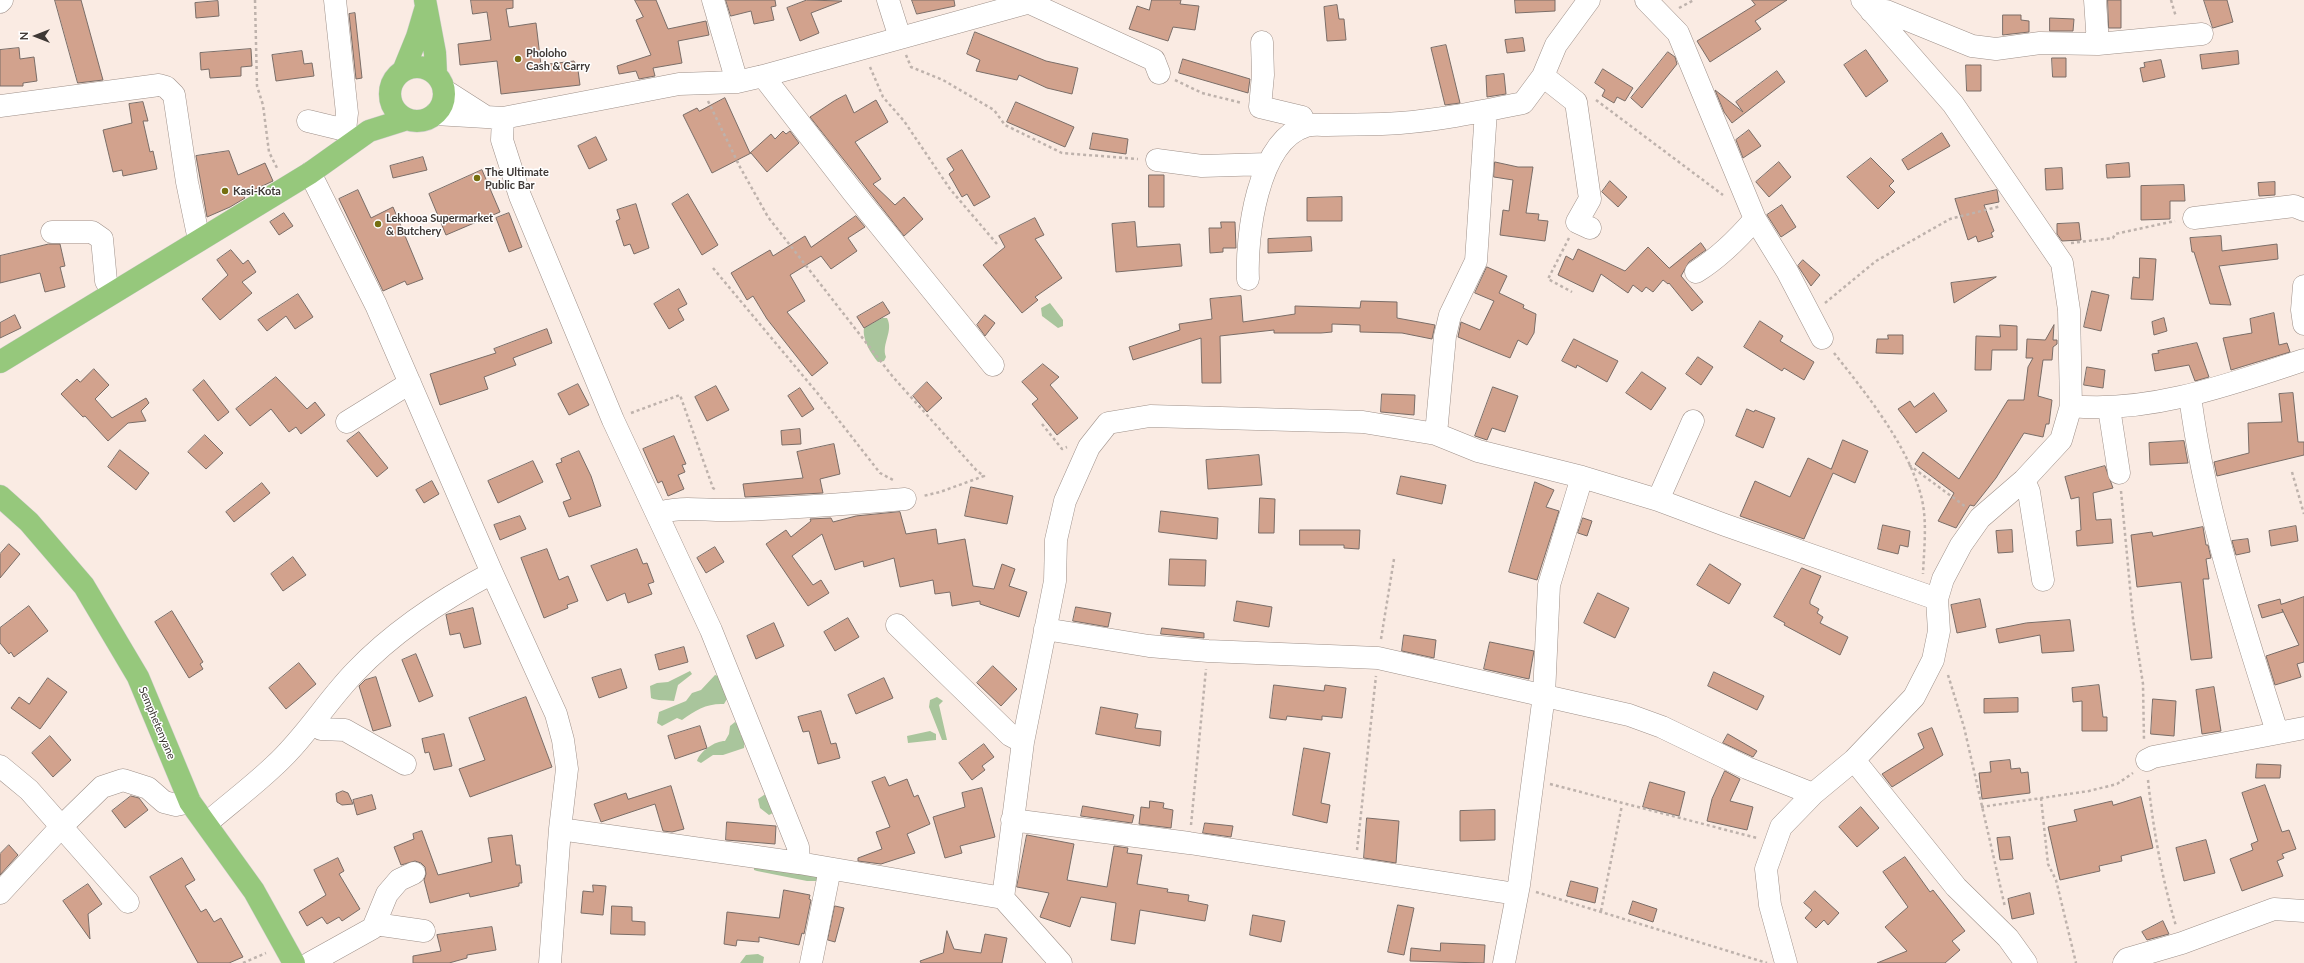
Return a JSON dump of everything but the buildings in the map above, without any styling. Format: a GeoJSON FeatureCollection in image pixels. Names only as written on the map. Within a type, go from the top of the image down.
{"type":"FeatureCollection","features":[{"type":"Feature","properties":{"kind":"main road"},"geometry":{"type":"LineString","coordinates":[[356,133],[407,119],[422,120],[435,114],[440,107],[440,82],[425,3]]}},
{"type":"Feature","properties":{"kind":"main road"},"geometry":{"type":"LineString","coordinates":[[407,119],[395,111],[390,97],[393,81],[404,69],[417,37],[425,3]]}},
{"type":"Feature","properties":{"kind":"main road"},"geometry":{"type":"LineString","coordinates":[[404,69],[421,66],[440,82]]}},
{"type":"Feature","properties":{"kind":"main road"},"geometry":{"type":"LineString","coordinates":[[0,362],[310,172],[356,133],[390,97]]}},
{"type":"Feature","properties":{"kind":"main road","name":"Semphetenyane"},"geometry":{"type":"LineString","coordinates":[[0,496],[29,522],[84,586],[138,677],[190,802],[207,823],[254,891],[289,954]]}},
{"type":"Feature","properties":{"kind":"street"},"geometry":{"type":"LineString","coordinates":[[335,0],[347,113],[356,133]]}},
{"type":"Feature","properties":{"kind":"street"},"geometry":{"type":"LineString","coordinates":[[713,0],[737,82]]}},
{"type":"Feature","properties":{"kind":"street"},"geometry":{"type":"LineString","coordinates":[[888,0],[900,38]]}},
{"type":"Feature","properties":{"kind":"street"},"geometry":{"type":"LineString","coordinates":[[1248,280],[1247,258],[1251,225],[1268,164],[1286,137],[1306,126],[1400,123],[1486,111],[1523,103],[1543,76],[1556,45],[1589,0]]}},
{"type":"Feature","properties":{"kind":"street"},"geometry":{"type":"LineString","coordinates":[[1646,0],[1678,33],[1753,213],[1787,271],[1809,316],[1822,338]]}},
{"type":"Feature","properties":{"kind":"street"},"geometry":{"type":"LineString","coordinates":[[2095,0],[2098,44]]}},
{"type":"Feature","properties":{"kind":"street"},"geometry":{"type":"LineString","coordinates":[[435,114],[493,117],[679,84],[737,82],[862,49],[991,11],[1034,2],[1154,60],[1159,73]]}},
{"type":"Feature","properties":{"kind":"street"},"geometry":{"type":"LineString","coordinates":[[1866,6],[1886,11],[1972,46],[1996,49],[2040,43],[2098,44],[2202,34]]}},
{"type":"Feature","properties":{"kind":"street"},"geometry":{"type":"LineString","coordinates":[[1786,963],[1770,905],[1766,870],[1774,842],[1781,827],[1813,794],[1854,760],[1914,697],[1933,660],[1939,631],[1930,596],[1942,579],[1960,545],[1980,518],[2024,480],[2061,440],[2071,406],[2069,310],[2062,264],[2054,249],[2018,202],[1953,104],[1866,6]]}},
{"type":"Feature","properties":{"kind":"street"},"geometry":{"type":"LineString","coordinates":[[1262,42],[1263,75],[1260,107],[1302,117],[1306,126]]}},
{"type":"Feature","properties":{"kind":"street"},"geometry":{"type":"LineString","coordinates":[[763,76],[852,190],[993,365]]}},
{"type":"Feature","properties":{"kind":"street"},"geometry":{"type":"LineString","coordinates":[[1543,76],[1576,102],[1590,198],[1583,225]]}},
{"type":"Feature","properties":{"kind":"street"},"geometry":{"type":"LineString","coordinates":[[440,82],[493,117],[520,196],[613,420],[711,630],[798,848],[798,863]]}},
{"type":"Feature","properties":{"kind":"street"},"geometry":{"type":"LineString","coordinates":[[0,106],[159,85],[166,87],[174,95],[187,182],[199,240]]}},
{"type":"Feature","properties":{"kind":"street"},"geometry":{"type":"LineString","coordinates":[[1436,434],[1445,336],[1450,315],[1476,262],[1486,111]]}},
{"type":"Feature","properties":{"kind":"street"},"geometry":{"type":"LineString","coordinates":[[308,121],[356,133]]}},
{"type":"Feature","properties":{"kind":"street"},"geometry":{"type":"LineString","coordinates":[[1157,160],[1202,166],[1268,164]]}},
{"type":"Feature","properties":{"kind":"street"},"geometry":{"type":"LineString","coordinates":[[310,172],[376,305],[492,573],[556,714],[563,740],[568,769],[560,828],[550,963]]}},
{"type":"Feature","properties":{"kind":"street"},"geometry":{"type":"LineString","coordinates":[[2194,218],[2294,206],[2304,210]]}},
{"type":"Feature","properties":{"kind":"street"},"geometry":{"type":"LineString","coordinates":[[1696,272],[1729,248],[1753,213]]}},
{"type":"Feature","properties":{"kind":"street"},"geometry":{"type":"LineString","coordinates":[[52,232],[92,232],[102,239],[106,281],[112,292]]}},
{"type":"Feature","properties":{"kind":"street"},"geometry":{"type":"LineString","coordinates":[[2304,286],[2302,310],[2304,324]]}},
{"type":"Feature","properties":{"kind":"street"},"geometry":{"type":"LineString","coordinates":[[2071,406],[2109,408],[2190,396],[2304,360]]}},
{"type":"Feature","properties":{"kind":"street"},"geometry":{"type":"LineString","coordinates":[[348,422],[410,383]]}},
{"type":"Feature","properties":{"kind":"street"},"geometry":{"type":"LineString","coordinates":[[2190,396],[2197,448],[2215,528],[2278,732]]}},
{"type":"Feature","properties":{"kind":"street"},"geometry":{"type":"LineString","coordinates":[[2109,408],[2119,473]]}},
{"type":"Feature","properties":{"kind":"street"},"geometry":{"type":"LineString","coordinates":[[1002,898],[1023,742],[1055,581],[1056,540],[1065,501],[1089,447],[1108,423],[1150,416],[1363,422],[1436,434],[1478,451],[1582,477],[1658,500],[1725,525],[1930,596]]}},
{"type":"Feature","properties":{"kind":"street"},"geometry":{"type":"LineString","coordinates":[[1658,500],[1693,421]]}},
{"type":"Feature","properties":{"kind":"street"},"geometry":{"type":"LineString","coordinates":[[1504,963],[1517,890],[1544,695],[1549,585],[1582,477]]}},
{"type":"Feature","properties":{"kind":"street"},"geometry":{"type":"LineString","coordinates":[[2024,480],[2029,492],[2043,580]]}},
{"type":"Feature","properties":{"kind":"street"},"geometry":{"type":"LineString","coordinates":[[657,514],[667,510],[728,510],[813,507],[905,499]]}},
{"type":"Feature","properties":{"kind":"street"},"geometry":{"type":"LineString","coordinates":[[207,823],[274,766],[304,736],[313,722],[356,671],[396,636],[447,597],[492,573]]}},
{"type":"Feature","properties":{"kind":"street"},"geometry":{"type":"LineString","coordinates":[[897,625],[1010,735],[1023,742]]}},
{"type":"Feature","properties":{"kind":"street"},"geometry":{"type":"LineString","coordinates":[[1045,629],[1149,646],[1208,651],[1378,658],[1629,715],[1662,727],[1747,768],[1813,794]]}},
{"type":"Feature","properties":{"kind":"street"},"geometry":{"type":"LineString","coordinates":[[313,722],[321,729],[345,730],[405,764]]}},
{"type":"Feature","properties":{"kind":"street"},"geometry":{"type":"LineString","coordinates":[[2146,760],[2153,756],[2304,728]]}},
{"type":"Feature","properties":{"kind":"street"},"geometry":{"type":"LineString","coordinates":[[1854,760],[1956,887],[2008,938],[2026,963]]}},
{"type":"Feature","properties":{"kind":"street"},"geometry":{"type":"LineString","coordinates":[[0,766],[29,790],[60,828],[128,902]]}},
{"type":"Feature","properties":{"kind":"street"},"geometry":{"type":"LineString","coordinates":[[0,893],[60,828],[102,787],[123,780],[148,788],[164,802],[176,805],[190,802]]}},
{"type":"Feature","properties":{"kind":"street"},"geometry":{"type":"LineString","coordinates":[[1012,820],[1189,844],[1355,870],[1517,890]]}},
{"type":"Feature","properties":{"kind":"street"},"geometry":{"type":"LineString","coordinates":[[560,828],[798,863],[1002,898],[1061,963]]}},
{"type":"Feature","properties":{"kind":"street"},"geometry":{"type":"LineString","coordinates":[[811,963],[830,869]]}},
{"type":"Feature","properties":{"kind":"street"},"geometry":{"type":"LineString","coordinates":[[310,963],[364,935],[373,928],[387,894],[399,880],[414,873]]}},
{"type":"Feature","properties":{"kind":"street"},"geometry":{"type":"LineString","coordinates":[[2124,963],[2127,959],[2182,943],[2274,910],[2304,911]]}},
{"type":"Feature","properties":{"kind":"street"},"geometry":{"type":"LineString","coordinates":[[375,924],[424,931]]}},
{"type":"Feature","properties":{"kind":"path"},"geometry":{"type":"LineString","coordinates":[[255,0],[257,86],[263,105],[269,152],[286,187]]}},
{"type":"Feature","properties":{"kind":"path"},"geometry":{"type":"LineString","coordinates":[[900,38],[911,67],[944,80],[994,110],[1005,125],[1062,153],[1157,160]]}},
{"type":"Feature","properties":{"kind":"path"},"geometry":{"type":"LineString","coordinates":[[862,49],[883,97],[904,121],[950,189],[997,244]]}},
{"type":"Feature","properties":{"kind":"path"},"geometry":{"type":"LineString","coordinates":[[1159,73],[1202,93],[1260,107]]}},
{"type":"Feature","properties":{"kind":"path"},"geometry":{"type":"LineString","coordinates":[[700,83],[740,166],[768,217],[893,377],[977,471],[984,476],[940,492],[905,499],[894,479],[880,473],[819,395],[713,268]]}},
{"type":"Feature","properties":{"kind":"path"},"geometry":{"type":"LineString","coordinates":[[1591,97],[1739,206],[1753,213]]}},
{"type":"Feature","properties":{"kind":"path"},"geometry":{"type":"LineString","coordinates":[[1809,316],[1876,261],[1950,219],[2018,202]]}},
{"type":"Feature","properties":{"kind":"path"},"geometry":{"type":"LineString","coordinates":[[2054,249],[2064,244],[2113,238],[2115,234],[2194,218]]}},
{"type":"Feature","properties":{"kind":"path"},"geometry":{"type":"LineString","coordinates":[[1572,292],[1548,279],[1583,225]]}},
{"type":"Feature","properties":{"kind":"path"},"geometry":{"type":"LineString","coordinates":[[1822,338],[1857,382],[1895,439],[1909,464],[1920,492],[1925,522],[1930,596]]}},
{"type":"Feature","properties":{"kind":"path"},"geometry":{"type":"LineString","coordinates":[[613,420],[680,395],[713,488],[721,494],[728,510]]}},
{"type":"Feature","properties":{"kind":"path"},"geometry":{"type":"LineString","coordinates":[[1042,424],[1062,449],[1079,444],[1089,447]]}},
{"type":"Feature","properties":{"kind":"path"},"geometry":{"type":"LineString","coordinates":[[1909,464],[1980,518]]}},
{"type":"Feature","properties":{"kind":"path"},"geometry":{"type":"LineString","coordinates":[[2292,472],[2304,514]]}},
{"type":"Feature","properties":{"kind":"path"},"geometry":{"type":"LineString","coordinates":[[2119,473],[2133,619],[2143,684],[2143,719],[2153,822],[2168,901],[2182,943]]}},
{"type":"Feature","properties":{"kind":"path"},"geometry":{"type":"LineString","coordinates":[[1355,870],[1378,658],[1394,559]]}},
{"type":"Feature","properties":{"kind":"path"},"geometry":{"type":"LineString","coordinates":[[1189,844],[1208,651]]}},
{"type":"Feature","properties":{"kind":"path"},"geometry":{"type":"LineString","coordinates":[[1933,660],[1942,662],[1947,673],[1964,727],[1981,807],[2011,933],[2008,938]]}},
{"type":"Feature","properties":{"kind":"path"},"geometry":{"type":"LineString","coordinates":[[1981,807],[2089,791],[2117,784],[2146,760]]}},
{"type":"Feature","properties":{"kind":"path"},"geometry":{"type":"LineString","coordinates":[[1532,779],[1622,804],[1774,842]]}},
{"type":"Feature","properties":{"kind":"path"},"geometry":{"type":"LineString","coordinates":[[2041,798],[2048,864],[2056,880],[2076,963]]}},
{"type":"Feature","properties":{"kind":"path"},"geometry":{"type":"LineString","coordinates":[[1601,911],[1622,804]]}},
{"type":"Feature","properties":{"kind":"path"},"geometry":{"type":"LineString","coordinates":[[1517,890],[1601,911],[1767,963]]}},
{"type":"Feature","properties":{"kind":"path"},"geometry":{"type":"LineString","coordinates":[[243,963],[289,954]]}},
{"type":"Feature","properties":{"kind":"green space"},"geometry":{"type":"Polygon","coordinates":[[[1050,303],[1063,320],[1063,326],[1058,328],[1042,316],[1041,308],[1050,303]]]}},
{"type":"Feature","properties":{"kind":"green space"},"geometry":{"type":"Polygon","coordinates":[[[882,318],[887,318],[889,328],[885,347],[886,357],[884,361],[878,362],[870,351],[864,337],[864,328],[882,318]]]}},
{"type":"Feature","properties":{"kind":"green space"},"geometry":{"type":"Polygon","coordinates":[[[690,671],[692,674],[678,685],[674,701],[651,698],[650,686],[657,683],[668,682],[690,671]]]}},
{"type":"Feature","properties":{"kind":"green space"},"geometry":{"type":"Polygon","coordinates":[[[715,675],[722,677],[727,699],[724,704],[707,706],[697,710],[682,720],[677,718],[662,726],[657,723],[659,712],[686,701],[692,693],[701,690],[715,675]]]}},
{"type":"Feature","properties":{"kind":"green space"},"geometry":{"type":"Polygon","coordinates":[[[937,697],[943,701],[939,705],[947,740],[942,740],[929,707],[930,700],[937,697]]]}},
{"type":"Feature","properties":{"kind":"green space"},"geometry":{"type":"Polygon","coordinates":[[[735,722],[740,726],[740,734],[745,738],[744,748],[723,755],[713,755],[701,763],[697,761],[708,747],[721,741],[725,741],[729,734],[730,726],[735,722]]]}},
{"type":"Feature","properties":{"kind":"green space"},"geometry":{"type":"Polygon","coordinates":[[[930,731],[936,734],[936,740],[908,743],[907,736],[930,731]]]}},
{"type":"Feature","properties":{"kind":"green space"},"geometry":{"type":"Polygon","coordinates":[[[767,793],[775,812],[769,815],[760,808],[758,799],[767,793]]]}},
{"type":"Feature","properties":{"kind":"green space"},"geometry":{"type":"Polygon","coordinates":[[[754,867],[817,875],[820,881],[807,881],[757,871],[754,870],[754,867]]]}},
{"type":"Feature","properties":{"kind":"green space"},"geometry":{"type":"Polygon","coordinates":[[[758,954],[764,957],[763,963],[740,963],[746,955],[758,954]]]}},
{"type":"Feature","properties":{"kind":"place","name":"Pholoho Cash & Carry"},"geometry":{"type":"Point","coordinates":[518,59]}},
{"type":"Feature","properties":{"kind":"place","name":"The Ultimate Public Bar"},"geometry":{"type":"Point","coordinates":[477,178]}},
{"type":"Feature","properties":{"kind":"place","name":"Kasi-Kota"},"geometry":{"type":"Point","coordinates":[225,191]}},
{"type":"Feature","properties":{"kind":"place","name":"Lekhooa Supermarket & Butchery"},"geometry":{"type":"Point","coordinates":[378,224]}}]}
